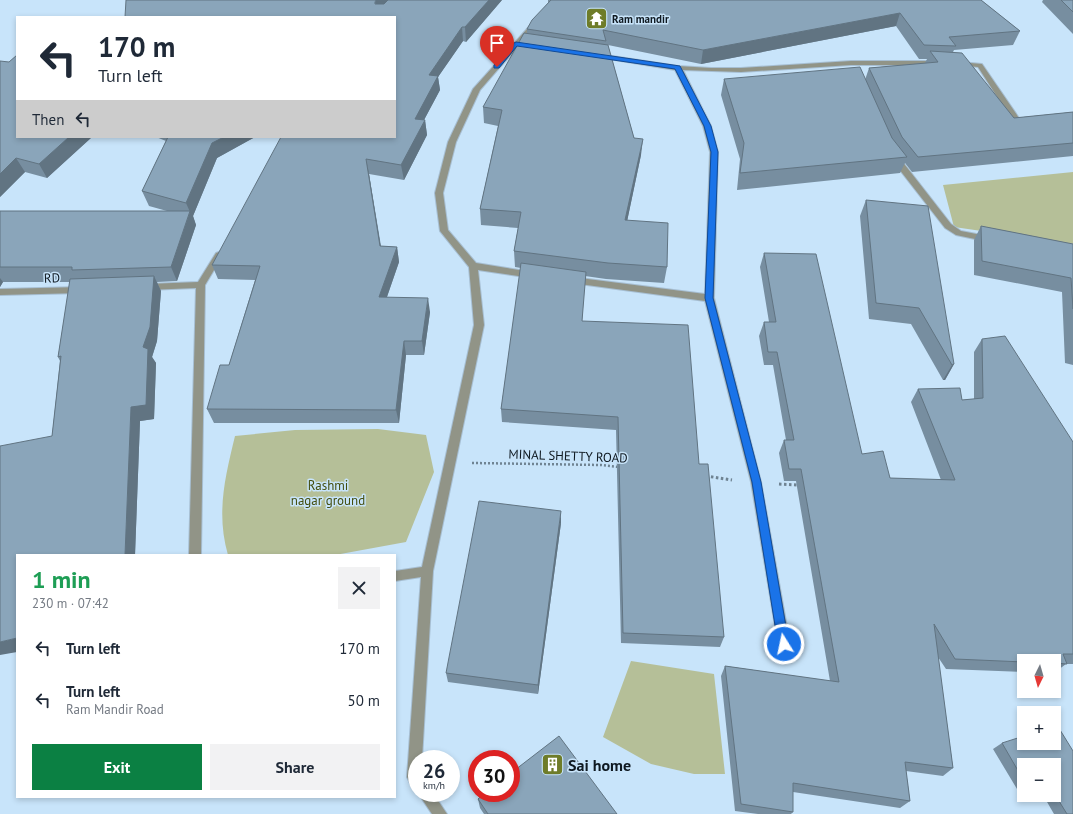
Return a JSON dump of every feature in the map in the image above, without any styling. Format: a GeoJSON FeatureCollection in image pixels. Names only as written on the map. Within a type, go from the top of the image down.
{"type":"FeatureCollection","features":[{"type":"Feature","properties":{"kind":"street"},"geometry":{"type":"LineString","coordinates":[[416,750],[427,571],[479,325],[473,266],[444,231],[438,193],[452,142],[477,89],[520,45],[541,17]]}},
{"type":"Feature","properties":{"kind":"street"},"geometry":{"type":"LineString","coordinates":[[593,55],[678,68],[711,70],[948,64],[980,65],[1017,121]]}},
{"type":"Feature","properties":{"kind":"street"},"geometry":{"type":"LineString","coordinates":[[678,68],[707,126],[714,152],[709,298],[756,482],[784,644]]}},
{"type":"Feature","properties":{"kind":"street"},"geometry":{"type":"LineString","coordinates":[[892,154],[948,226],[960,233],[997,241]]}},
{"type":"Feature","properties":{"kind":"street"},"geometry":{"type":"LineString","coordinates":[[195,554],[201,285],[224,244]]}},
{"type":"Feature","properties":{"kind":"street"},"geometry":{"type":"LineString","coordinates":[[473,266],[543,276]]}},
{"type":"Feature","properties":{"kind":"street"},"geometry":{"type":"LineString","coordinates":[[559,279],[709,298]]}},
{"type":"Feature","properties":{"kind":"street"},"geometry":{"type":"LineString","coordinates":[[139,288],[201,285]]}},
{"type":"Feature","properties":{"kind":"street","name":"RD"},"geometry":{"type":"LineString","coordinates":[[0,292],[93,289]]}},
{"type":"Feature","properties":{"kind":"street"},"geometry":{"type":"LineString","coordinates":[[396,576],[427,571]]}},
{"type":"Feature","properties":{"kind":"street"},"geometry":{"type":"LineString","coordinates":[[431,802],[440,814]]}},
{"type":"Feature","properties":{"kind":"path","name":"MINAL SHETTY ROAD"},"geometry":{"type":"LineString","coordinates":[[450,463],[602,465],[625,467]]}},
{"type":"Feature","properties":{"kind":"path"},"geometry":{"type":"LineString","coordinates":[[702,476],[800,485]]}},
{"type":"Feature","properties":{"kind":"green space"},"geometry":{"type":"Polygon","coordinates":[[[1073,172],[1073,244],[954,227],[943,185],[1073,172]]]}},
{"type":"Feature","properties":{"kind":"green space","name":"Rashmi nagar ground"},"geometry":{"type":"Polygon","coordinates":[[[378,429],[426,435],[434,472],[406,542],[340,554],[228,554],[224,540],[222,510],[225,481],[235,436],[295,430],[378,429]]]}},
{"type":"Feature","properties":{"kind":"green space"},"geometry":{"type":"Polygon","coordinates":[[[631,661],[714,674],[725,774],[694,774],[651,764],[603,737],[631,661]]]}},
{"type":"Feature","properties":{"kind":"building"},"geometry":{"type":"Polygon","coordinates":[[[126,0],[376,0],[375,4],[384,4],[388,0],[489,0],[465,27],[462,27],[429,75],[438,76],[415,119],[425,120],[401,165],[366,159],[380,246],[397,247],[379,297],[428,298],[422,341],[404,341],[396,410],[207,409],[220,365],[229,365],[260,266],[212,265],[280,138],[396,138],[396,16],[125,16],[126,0]]]}},
{"type":"Feature","properties":{"kind":"building"},"geometry":{"type":"Polygon","coordinates":[[[551,0],[981,0],[1020,31],[949,37],[956,46],[924,45],[900,13],[703,50],[603,30],[606,41],[527,29],[532,20],[551,0]]]}},
{"type":"Feature","properties":{"kind":"building"},"geometry":{"type":"Polygon","coordinates":[[[1061,0],[1073,0],[1073,12],[1061,0]]]}},
{"type":"Feature","properties":{"kind":"building"},"geometry":{"type":"Polygon","coordinates":[[[524,33],[608,45],[634,138],[643,139],[625,220],[668,223],[667,267],[608,263],[514,251],[521,212],[480,209],[502,110],[483,107],[524,33]]]}},
{"type":"Feature","properties":{"kind":"building"},"geometry":{"type":"Polygon","coordinates":[[[930,51],[962,53],[1014,118],[1073,112],[1073,143],[918,157],[902,137],[869,68],[938,62],[930,51]]]}},
{"type":"Feature","properties":{"kind":"building"},"geometry":{"type":"Polygon","coordinates":[[[16,56],[16,138],[68,138],[39,164],[16,158],[0,174],[0,61],[9,62],[16,56]]]}},
{"type":"Feature","properties":{"kind":"building"},"geometry":{"type":"Polygon","coordinates":[[[860,67],[892,138],[907,157],[740,173],[744,143],[724,79],[860,67]]]}},
{"type":"Feature","properties":{"kind":"building"},"geometry":{"type":"Polygon","coordinates":[[[168,138],[222,138],[212,143],[186,203],[142,191],[168,138]]]}},
{"type":"Feature","properties":{"kind":"building"},"geometry":{"type":"Polygon","coordinates":[[[866,200],[928,206],[954,364],[952,365],[919,308],[876,303],[866,200]]]}},
{"type":"Feature","properties":{"kind":"building"},"geometry":{"type":"Polygon","coordinates":[[[0,211],[190,211],[171,267],[72,270],[72,267],[0,267],[0,211]]]}},
{"type":"Feature","properties":{"kind":"building"},"geometry":{"type":"Polygon","coordinates":[[[981,226],[1073,244],[1073,309],[1071,278],[982,261],[981,226]]]}},
{"type":"Feature","properties":{"kind":"building"},"geometry":{"type":"Polygon","coordinates":[[[764,253],[816,254],[862,454],[883,451],[890,478],[955,480],[918,389],[960,388],[962,400],[983,398],[982,339],[1005,336],[1073,442],[1073,654],[1063,654],[1067,664],[1061,664],[1061,654],[1017,654],[1017,662],[955,659],[934,624],[953,768],[905,762],[910,801],[793,783],[793,812],[741,804],[725,666],[839,682],[801,469],[789,469],[784,440],[794,440],[777,352],[768,352],[764,322],[776,322],[764,253]]]}},
{"type":"Feature","properties":{"kind":"building"},"geometry":{"type":"Polygon","coordinates":[[[521,263],[586,272],[582,321],[688,325],[699,464],[708,464],[724,637],[623,633],[618,417],[501,409],[521,263]]]}},
{"type":"Feature","properties":{"kind":"building"},"geometry":{"type":"Polygon","coordinates":[[[154,276],[150,327],[143,347],[148,349],[146,405],[131,407],[125,554],[16,554],[16,638],[0,642],[0,446],[52,436],[61,356],[58,357],[70,279],[154,276]]]}},
{"type":"Feature","properties":{"kind":"building"},"geometry":{"type":"Polygon","coordinates":[[[479,501],[561,511],[538,685],[446,673],[479,501]]]}},
{"type":"Feature","properties":{"kind":"building"},"geometry":{"type":"Polygon","coordinates":[[[1061,732],[1073,751],[1073,814],[1067,814],[1060,802],[1061,802],[1061,758],[1017,758],[1017,769],[1002,743],[1017,738],[1017,750],[1061,750],[1061,732]]]}},
{"type":"Feature","properties":{"kind":"building","name":"Sai home"},"geometry":{"type":"Polygon","coordinates":[[[559,736],[617,814],[488,814],[480,802],[520,802],[520,766],[559,736]]]}},
{"type":"Feature","properties":{"kind":"place","name":"Ram mandir"},"geometry":{"type":"Point","coordinates":[597,19]}},
{"type":"Feature","properties":{"kind":"place","name":"Sai home"},"geometry":{"type":"Point","coordinates":[553,765]}},
{"type":"Feature","properties":{"kind":"route"},"geometry":{"type":"LineString","coordinates":[[497,67],[516,44],[678,68],[707,126],[714,152],[709,298],[756,482],[784,644]]}}]}
